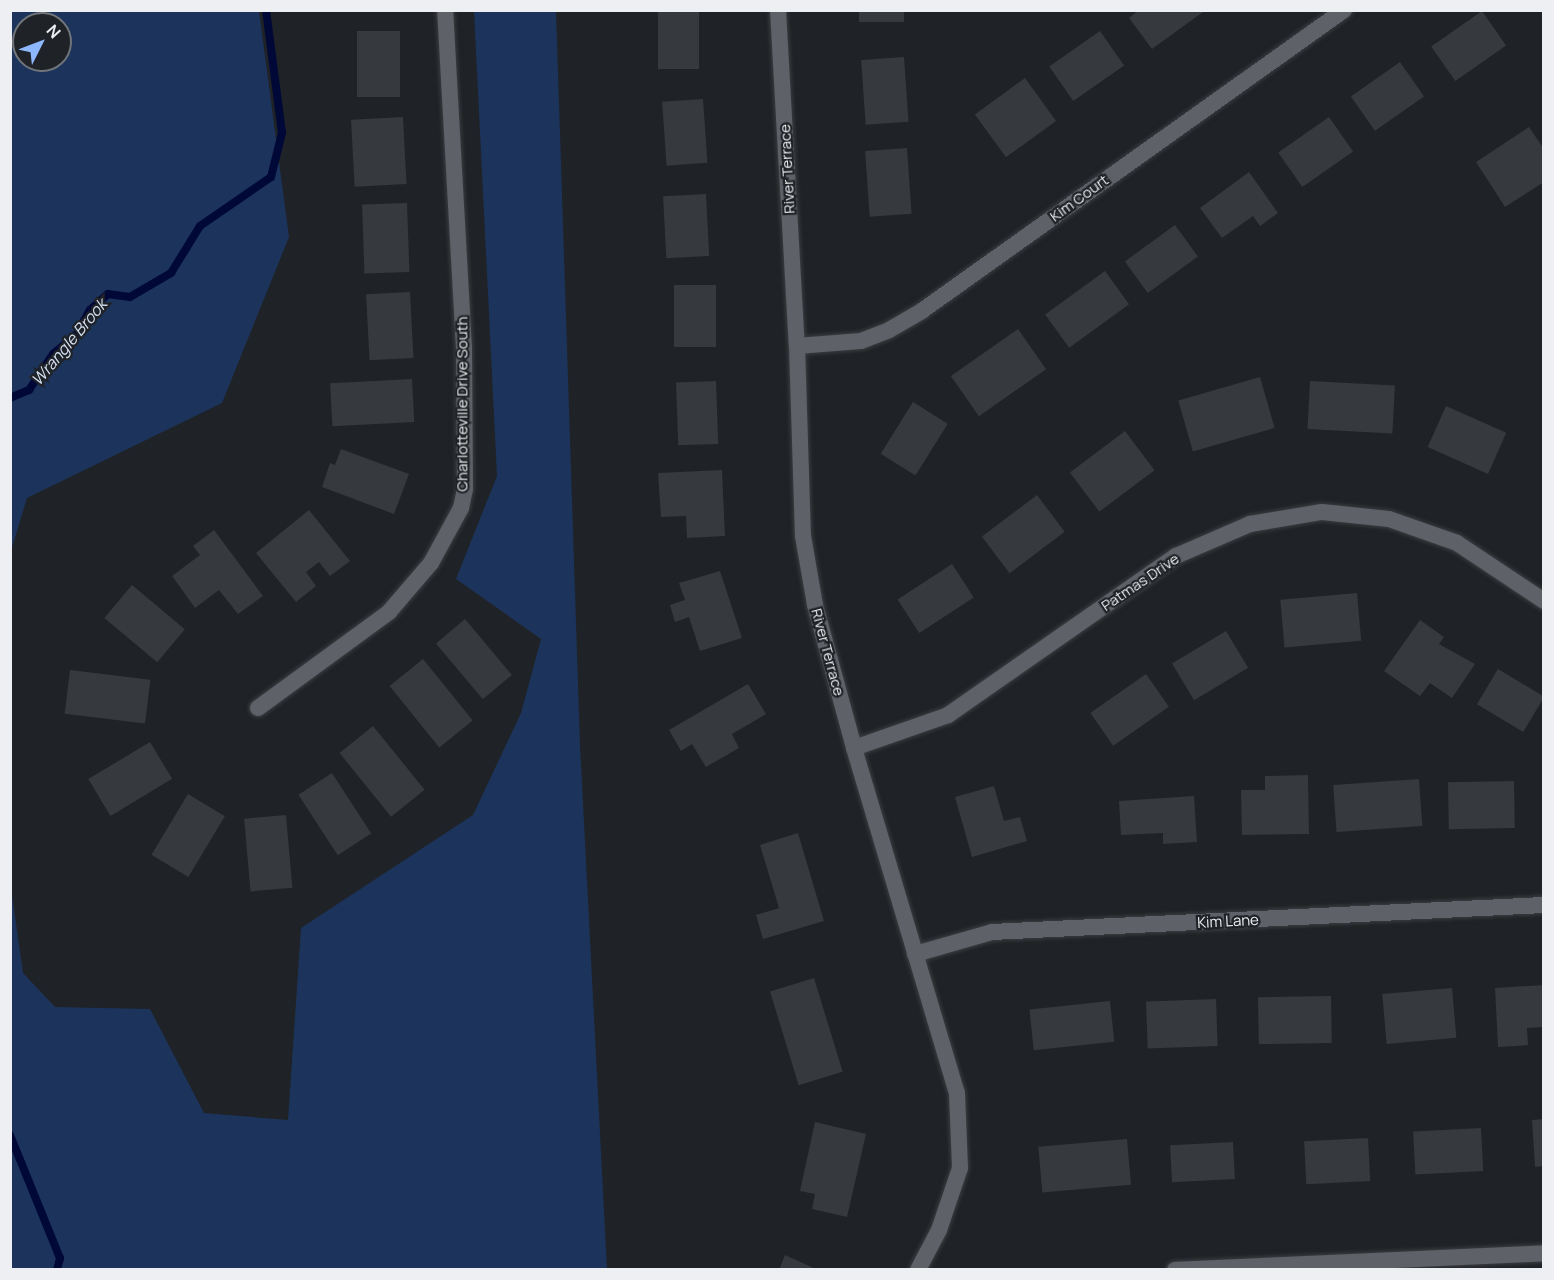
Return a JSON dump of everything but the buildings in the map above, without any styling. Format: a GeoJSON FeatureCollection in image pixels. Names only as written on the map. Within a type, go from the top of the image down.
{"type":"FeatureCollection","features":[{"type":"Feature","properties":{"kind":"street","name":"Charlotteville Drive South"},"geometry":{"type":"LineString","coordinates":[[258,708],[389,612],[431,563],[461,508],[465,489],[464,348],[445,10]]}},
{"type":"Feature","properties":{"kind":"street","name":"River Terrace"},"geometry":{"type":"LineString","coordinates":[[778,10],[797,346],[803,536],[815,604],[854,748],[957,1093],[960,1168],[939,1230],[918,1269]]}},
{"type":"Feature","properties":{"kind":"street","name":"Kim Court"},"geometry":{"type":"LineString","coordinates":[[797,346],[861,341],[889,330],[923,310],[1344,10]]}},
{"type":"Feature","properties":{"kind":"street","name":"Patmas Drive"},"geometry":{"type":"LineString","coordinates":[[854,748],[948,715],[1176,556],[1250,524],[1322,512],[1389,519],[1457,543],[1544,601]]}},
{"type":"Feature","properties":{"kind":"street","name":"Kim Lane"},"geometry":{"type":"LineString","coordinates":[[915,954],[992,932],[1544,905]]}},
{"type":"Feature","properties":{"kind":"street"},"geometry":{"type":"LineString","coordinates":[[1175,1269],[1544,1253]]}},
{"type":"Feature","properties":{"kind":"shaded area"},"geometry":{"type":"Polygon","coordinates":[[[11,10],[259,11],[289,237],[222,403],[27,498],[11,551],[11,10]]]}},
{"type":"Feature","properties":{"kind":"shaded area"},"geometry":{"type":"Polygon","coordinates":[[[474,11],[556,11],[580,745],[607,1269],[11,1269],[11,888],[23,973],[55,1007],[150,1009],[204,1113],[288,1120],[301,928],[473,815],[521,713],[541,639],[456,579],[497,476],[474,11]]]}},
{"type":"Feature","properties":{"kind":"waterway","name":"Wrangle Brook"},"geometry":{"type":"LineString","coordinates":[[10,398],[29,390],[53,354],[77,334],[90,310],[108,294],[130,297],[171,273],[200,226],[271,177],[282,133],[266,10]]}},
{"type":"Feature","properties":{"kind":"waterway","name":"Wrangle Brook"},"geometry":{"type":"LineString","coordinates":[[10,1135],[60,1258],[57,1270]]}}]}
